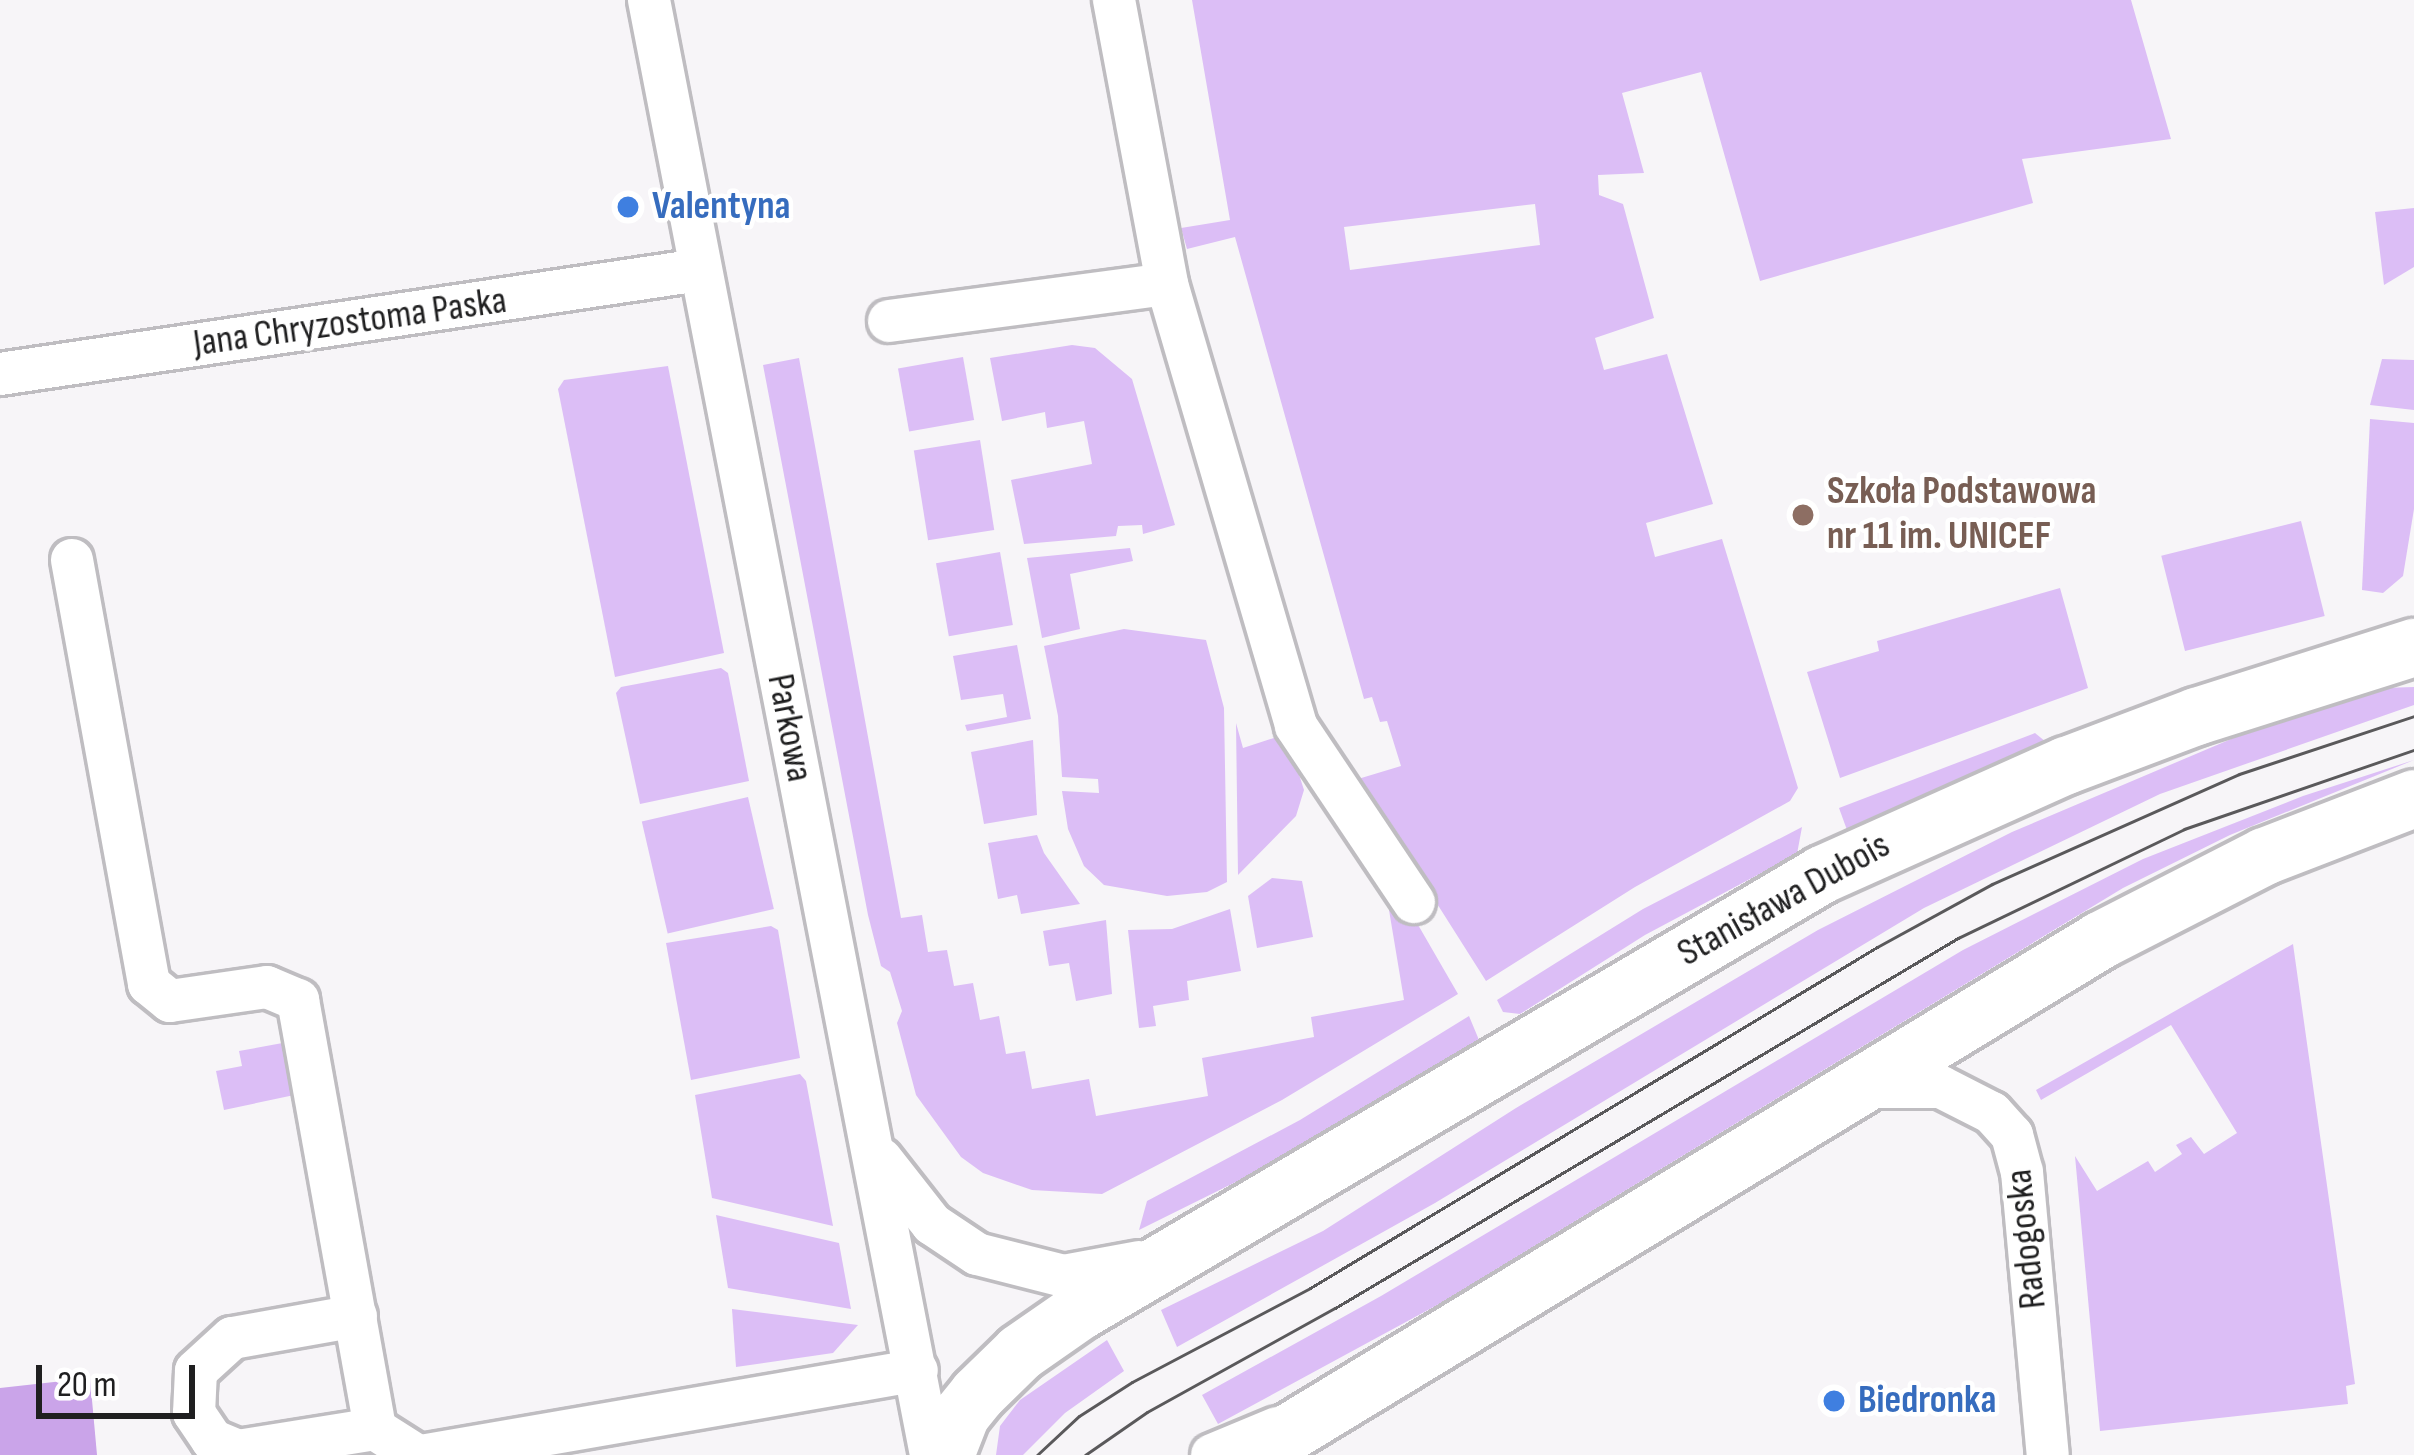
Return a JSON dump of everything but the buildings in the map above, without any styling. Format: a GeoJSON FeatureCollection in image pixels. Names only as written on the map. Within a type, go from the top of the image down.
{"type":"FeatureCollection","features":[{"type":"Feature","properties":{"kind":"street","name":"Parkowa"},"geometry":{"type":"LineString","coordinates":[[649,0],[917,1370]]}},
{"type":"Feature","properties":{"kind":"street"},"geometry":{"type":"LineString","coordinates":[[1114,0],[1167,284],[1297,726],[1414,902]]}},
{"type":"Feature","properties":{"kind":"street","name":"Jana Chryzostoma Paska"},"geometry":{"type":"LineString","coordinates":[[0,374],[699,270]]}},
{"type":"Feature","properties":{"kind":"street"},"geometry":{"type":"LineString","coordinates":[[889,321],[1167,284]]}},
{"type":"Feature","properties":{"kind":"street"},"geometry":{"type":"LineString","coordinates":[[72,560],[149,984],[170,1000],[267,987],[298,1000],[375,1429]]}},
{"type":"Feature","properties":{"kind":"street","name":"Stanisława Dubois"},"geometry":{"type":"LineString","coordinates":[[946,1452],[969,1404],[1020,1352],[1193,1239],[1760,910],[1892,839],[2196,716],[2414,647]]}},
{"type":"Feature","properties":{"kind":"street"},"geometry":{"type":"LineString","coordinates":[[1250,1455],[1846,1090],[2178,898],[2264,856],[2414,798]]}},
{"type":"Feature","properties":{"kind":"street","name":"Radogoska"},"geometry":{"type":"LineString","coordinates":[[1846,1090],[1924,1084],[1955,1093],[1992,1113],[2017,1146],[2048,1455]]}},
{"type":"Feature","properties":{"kind":"street","name":"Stanisława Dubois"},"geometry":{"type":"LineString","coordinates":[[866,1119],[899,1189],[932,1224],[977,1254],[1046,1274],[1090,1274],[1136,1263],[1193,1239]]}},
{"type":"Feature","properties":{"kind":"street"},"geometry":{"type":"LineString","coordinates":[[356,1316],[232,1338],[196,1371],[194,1413],[212,1440],[238,1451],[375,1429],[416,1455]]}},
{"type":"Feature","properties":{"kind":"street"},"geometry":{"type":"LineString","coordinates":[[427,1455],[917,1370]]}},
{"type":"Feature","properties":{"kind":"street","name":"Stanisława Dubois"},"geometry":{"type":"LineString","coordinates":[[917,1370],[946,1452]]}},
{"type":"Feature","properties":{"kind":"street"},"geometry":{"type":"LineString","coordinates":[[1212,1455],[1341,1401]]}},
{"type":"Feature","properties":{"kind":"shaded area"},"geometry":{"type":"Polygon","coordinates":[[[1192,0],[2131,0],[2171,139],[2022,159],[2033,203],[1760,281],[1701,72],[1622,93],[1644,173],[1598,175],[1599,195],[1623,204],[1654,318],[1595,338],[1604,370],[1667,354],[1713,504],[1646,523],[1655,557],[1722,539],[1798,788],[1790,801],[1635,887],[1486,981],[1358,779],[1401,766],[1387,721],[1380,722],[1372,697],[1364,699],[1235,237],[1187,249],[1181,228],[1230,220],[1192,0]],[[1535,204],[1344,227],[1350,270],[1540,245],[1535,204]]]}},
{"type":"Feature","properties":{"kind":"shaded area"},"geometry":{"type":"Polygon","coordinates":[[[2414,208],[2414,267],[2384,285],[2375,212],[2414,208]]]}},
{"type":"Feature","properties":{"kind":"shaded area"},"geometry":{"type":"Polygon","coordinates":[[[1072,345],[1095,348],[1132,379],[1175,525],[1143,534],[1142,525],[1118,526],[1116,536],[1024,544],[1011,480],[1092,464],[1084,421],[1047,428],[1045,412],[1002,421],[990,358],[1072,345]]]}},
{"type":"Feature","properties":{"kind":"shaded area"},"geometry":{"type":"Polygon","coordinates":[[[963,357],[974,420],[909,431],[898,368],[963,357]]]}},
{"type":"Feature","properties":{"kind":"shaded area"},"geometry":{"type":"Polygon","coordinates":[[[799,358],[901,918],[922,915],[928,952],[947,950],[954,986],[973,983],[980,1020],[999,1016],[1006,1054],[1025,1051],[1032,1089],[1089,1079],[1096,1116],[1208,1096],[1202,1058],[1314,1037],[1311,1017],[1404,1000],[1389,910],[1406,904],[1458,994],[1282,1100],[1102,1194],[1032,1190],[983,1173],[961,1157],[916,1095],[897,1023],[902,1011],[890,972],[881,966],[868,915],[763,365],[799,358]]]}},
{"type":"Feature","properties":{"kind":"shaded area"},"geometry":{"type":"Polygon","coordinates":[[[2382,359],[2414,360],[2414,410],[2370,405],[2382,359]]]}},
{"type":"Feature","properties":{"kind":"shaded area"},"geometry":{"type":"Polygon","coordinates":[[[668,366],[724,653],[615,677],[558,389],[564,380],[668,366]]]}},
{"type":"Feature","properties":{"kind":"shaded area"},"geometry":{"type":"Polygon","coordinates":[[[2370,419],[2414,423],[2414,509],[2403,576],[2383,593],[2362,590],[2370,419]]]}},
{"type":"Feature","properties":{"kind":"shaded area"},"geometry":{"type":"Polygon","coordinates":[[[980,440],[994,530],[928,540],[914,450],[980,440]]]}},
{"type":"Feature","properties":{"kind":"shaded area"},"geometry":{"type":"Polygon","coordinates":[[[2301,521],[2325,616],[2185,651],[2161,556],[2301,521]]]}},
{"type":"Feature","properties":{"kind":"shaded area"},"geometry":{"type":"Polygon","coordinates":[[[1130,548],[1133,561],[1070,574],[1080,629],[1042,638],[1027,558],[1130,548]]]}},
{"type":"Feature","properties":{"kind":"shaded area"},"geometry":{"type":"Polygon","coordinates":[[[1000,552],[1013,625],[949,636],[936,563],[1000,552]]]}},
{"type":"Feature","properties":{"kind":"shaded area"},"geometry":{"type":"Polygon","coordinates":[[[2060,588],[2088,688],[1840,778],[1807,672],[1879,651],[1877,641],[2060,588]]]}},
{"type":"Feature","properties":{"kind":"shaded area"},"geometry":{"type":"Polygon","coordinates":[[[1124,629],[1206,640],[1224,708],[1227,882],[1207,892],[1167,896],[1104,885],[1084,866],[1068,829],[1062,791],[1099,793],[1098,779],[1062,777],[1058,716],[1044,646],[1124,629]]]}},
{"type":"Feature","properties":{"kind":"shaded area"},"geometry":{"type":"Polygon","coordinates":[[[1017,645],[1031,719],[967,731],[965,725],[1007,717],[1003,694],[961,700],[953,656],[1017,645]]]}},
{"type":"Feature","properties":{"kind":"shaded area"},"geometry":{"type":"Polygon","coordinates":[[[721,668],[728,673],[749,781],[640,804],[616,693],[621,687],[721,668]]]}},
{"type":"Feature","properties":{"kind":"shaded area"},"geometry":{"type":"Polygon","coordinates":[[[2414,687],[2414,705],[2160,794],[1924,908],[1435,1203],[1177,1347],[1161,1310],[1323,1231],[1516,1108],[1818,930],[2012,832],[2250,731],[2383,688],[2414,687]]]}},
{"type":"Feature","properties":{"kind":"shaded area"},"geometry":{"type":"Polygon","coordinates":[[[1236,723],[1243,748],[1286,734],[1304,790],[1296,816],[1238,875],[1236,723]]]}},
{"type":"Feature","properties":{"kind":"shaded area"},"geometry":{"type":"Polygon","coordinates":[[[2035,733],[2046,742],[1847,830],[1839,808],[2035,733]]]}},
{"type":"Feature","properties":{"kind":"shaded area"},"geometry":{"type":"Polygon","coordinates":[[[1033,740],[1037,815],[984,824],[971,752],[1033,740]]]}},
{"type":"Feature","properties":{"kind":"shaded area"},"geometry":{"type":"Polygon","coordinates":[[[2414,760],[2230,835],[2123,888],[1439,1304],[1218,1424],[1202,1395],[1381,1296],[1963,950],[2143,859],[2303,796],[2414,760]]]}},
{"type":"Feature","properties":{"kind":"shaded area"},"geometry":{"type":"Polygon","coordinates":[[[748,797],[774,909],[668,934],[642,822],[748,797]]]}},
{"type":"Feature","properties":{"kind":"shaded area"},"geometry":{"type":"Polygon","coordinates":[[[1802,827],[1797,854],[1645,935],[1520,1014],[1503,1012],[1497,1000],[1567,956],[1643,909],[1802,827]]]}},
{"type":"Feature","properties":{"kind":"shaded area"},"geometry":{"type":"Polygon","coordinates":[[[1037,835],[1080,904],[1021,914],[1017,895],[998,899],[988,843],[1037,835]]]}},
{"type":"Feature","properties":{"kind":"shaded area"},"geometry":{"type":"Polygon","coordinates":[[[1272,878],[1302,881],[1313,937],[1257,948],[1248,896],[1272,878]]]}},
{"type":"Feature","properties":{"kind":"shaded area"},"geometry":{"type":"Polygon","coordinates":[[[1230,909],[1241,971],[1187,981],[1189,1000],[1153,1006],[1156,1026],[1139,1028],[1128,930],[1172,929],[1230,909]]]}},
{"type":"Feature","properties":{"kind":"shaded area"},"geometry":{"type":"Polygon","coordinates":[[[1106,920],[1112,994],[1076,1001],[1069,963],[1049,966],[1043,931],[1106,920]]]}},
{"type":"Feature","properties":{"kind":"shaded area"},"geometry":{"type":"Polygon","coordinates":[[[771,926],[778,930],[800,1058],[691,1080],[666,943],[771,926]]]}},
{"type":"Feature","properties":{"kind":"shaded area"},"geometry":{"type":"Polygon","coordinates":[[[2293,944],[2355,1384],[2346,1386],[2348,1404],[2100,1431],[2075,1156],[2097,1191],[2148,1161],[2155,1172],[2182,1154],[2176,1145],[2191,1137],[2204,1154],[2237,1133],[2171,1025],[2041,1100],[2036,1090],[2293,944]]]}},
{"type":"Feature","properties":{"kind":"shaded area"},"geometry":{"type":"Polygon","coordinates":[[[1469,1016],[1479,1040],[1264,1168],[1139,1230],[1147,1201],[1300,1120],[1469,1016]]]}},
{"type":"Feature","properties":{"kind":"shaded area"},"geometry":{"type":"Polygon","coordinates":[[[288,1042],[299,1094],[224,1110],[216,1071],[242,1066],[239,1051],[288,1042]]]}},
{"type":"Feature","properties":{"kind":"shaded area"},"geometry":{"type":"Polygon","coordinates":[[[800,1074],[806,1081],[833,1226],[712,1198],[695,1095],[800,1074]]]}},
{"type":"Feature","properties":{"kind":"shaded area"},"geometry":{"type":"Polygon","coordinates":[[[716,1215],[839,1243],[851,1309],[728,1288],[716,1215]]]}},
{"type":"Feature","properties":{"kind":"shaded area"},"geometry":{"type":"Polygon","coordinates":[[[732,1309],[858,1325],[833,1353],[736,1367],[732,1309]]]}},
{"type":"Feature","properties":{"kind":"shaded area"},"geometry":{"type":"Polygon","coordinates":[[[1107,1340],[1124,1371],[1065,1413],[1023,1455],[996,1455],[1000,1426],[1020,1400],[1107,1340]]]}},
{"type":"Feature","properties":{"kind":"shaded area"},"geometry":{"type":"Polygon","coordinates":[[[90,1378],[97,1455],[0,1455],[0,1388],[90,1378]]]}},
{"type":"Feature","properties":{"kind":"tram line"},"geometry":{"type":"LineString","coordinates":[[1037,1455],[1079,1416],[1132,1382],[1310,1288],[1877,947],[1992,884],[2239,774],[2414,716]]}},
{"type":"Feature","properties":{"kind":"tram line"},"geometry":{"type":"LineString","coordinates":[[1085,1455],[1147,1412],[1335,1308],[1958,938],[2184,829],[2414,750]]}},
{"type":"Feature","properties":{"kind":"place","name":"Valentyna"},"geometry":{"type":"Point","coordinates":[628,207]}},
{"type":"Feature","properties":{"kind":"place","name":"Szkoła Podstawowa nr 11 im. UNICEF"},"geometry":{"type":"Point","coordinates":[1803,515]}},
{"type":"Feature","properties":{"kind":"place","name":"Biedronka"},"geometry":{"type":"Point","coordinates":[1834,1401]}}]}
